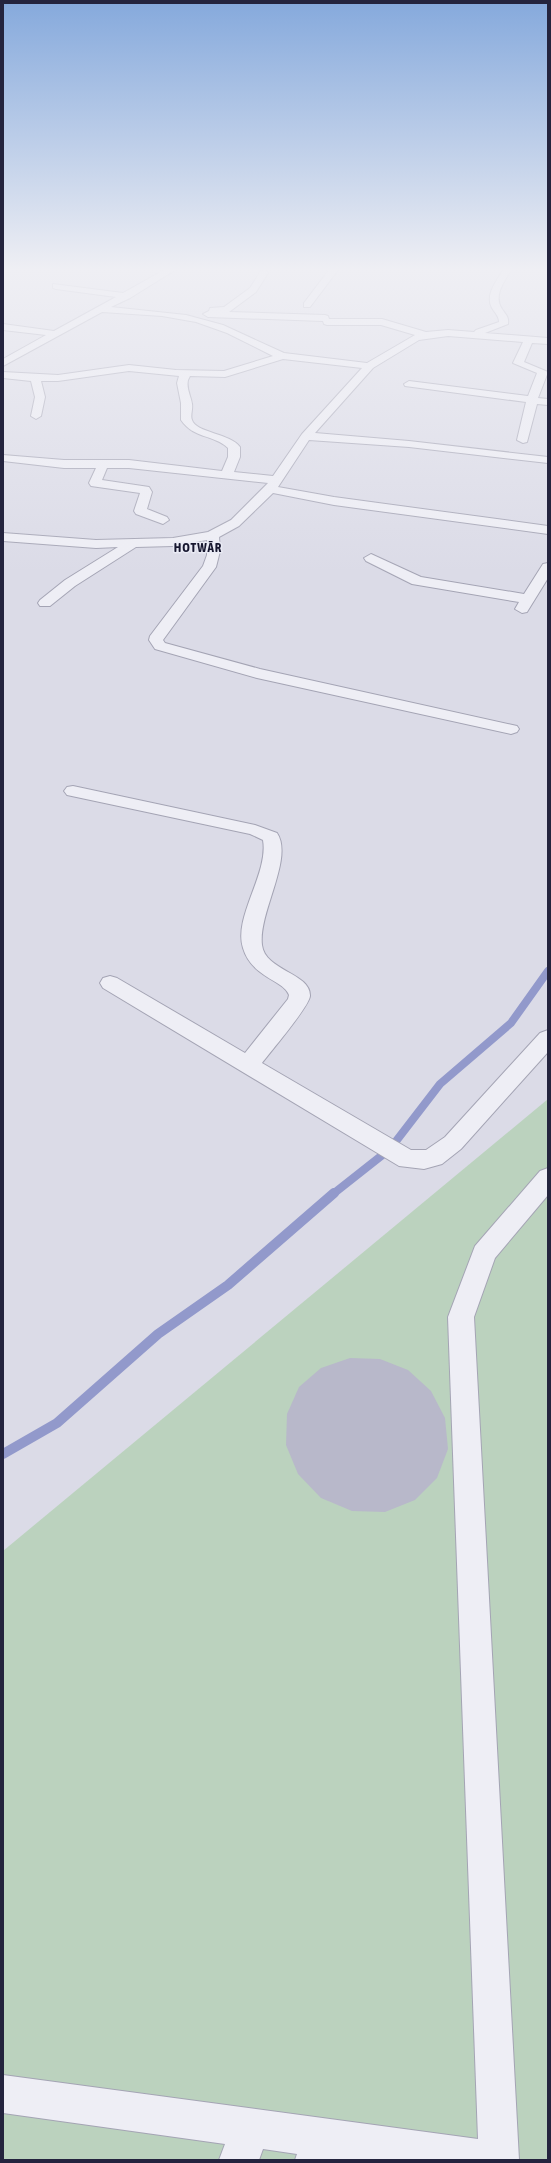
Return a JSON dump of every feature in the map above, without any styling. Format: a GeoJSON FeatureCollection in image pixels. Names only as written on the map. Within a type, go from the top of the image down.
{"type":"FeatureCollection","features":[{"type":"Feature","properties":{"kind":"street"},"geometry":{"type":"LineString","coordinates":[[3,375],[35,378],[58,378],[108,371]]}},
{"type":"Feature","properties":{"kind":"street"},"geometry":{"type":"LineString","coordinates":[[163,371],[186,373],[233,373],[239,371]]}},
{"type":"Feature","properties":{"kind":"street"},"geometry":{"type":"LineString","coordinates":[[3,537],[96,544],[132,544],[173,542],[212,535],[236,523],[273,484],[306,436],[365,371]]}},
{"type":"Feature","properties":{"kind":"street"},"geometry":{"type":"LineString","coordinates":[[523,440],[532,400],[543,372],[540,371]]}},
{"type":"Feature","properties":{"kind":"street"},"geometry":{"type":"LineString","coordinates":[[186,373],[182,379],[181,385],[186,401],[186,420],[193,427],[225,440],[234,448],[234,457],[226,474]]}},
{"type":"Feature","properties":{"kind":"street"},"geometry":{"type":"LineString","coordinates":[[35,378],[40,397],[36,416]]}},
{"type":"Feature","properties":{"kind":"street"},"geometry":{"type":"LineString","coordinates":[[409,384],[548,402]]}},
{"type":"Feature","properties":{"kind":"street"},"geometry":{"type":"LineString","coordinates":[[306,436],[409,444],[548,460]]}},
{"type":"Feature","properties":{"kind":"street"},"geometry":{"type":"LineString","coordinates":[[3,458],[64,464],[129,464],[226,474],[273,484],[334,501],[548,530]]}},
{"type":"Feature","properties":{"kind":"street"},"geometry":{"type":"LineString","coordinates":[[103,464],[94,482],[144,490],[146,494],[140,511],[163,520]]}},
{"type":"Feature","properties":{"kind":"street"},"geometry":{"type":"LineString","coordinates":[[212,535],[215,551],[209,567],[157,636],[156,640],[160,646],[257,672],[511,729]]}},
{"type":"Feature","properties":{"kind":"street"},"geometry":{"type":"LineString","coordinates":[[45,603],[70,583],[132,544]]}},
{"type":"Feature","properties":{"kind":"street"},"geometry":{"type":"LineString","coordinates":[[371,558],[417,581],[525,604],[548,567]]}},
{"type":"Feature","properties":{"kind":"street"},"geometry":{"type":"LineString","coordinates":[[73,791],[256,830],[271,837],[275,848],[256,907],[252,947],[257,960],[298,989],[300,996],[297,1003],[248,1065]]}},
{"type":"Feature","properties":{"kind":"street"},"geometry":{"type":"LineString","coordinates":[[110,983],[407,1159],[424,1160],[443,1152],[453,1143],[548,1038]]}},
{"type":"Feature","properties":{"kind":"street"},"geometry":{"type":"LineString","coordinates":[[499,2160],[461,1317],[484,1253],[543,1192]]}},
{"type":"Feature","properties":{"kind":"street"},"geometry":{"type":"LineString","coordinates":[[3,2094],[245,2144],[484,2160]]}},
{"type":"Feature","properties":{"kind":"green space"},"geometry":{"type":"Polygon","coordinates":[[[548,1099],[548,2160],[3,2160],[3,1551],[548,1099]]]}},
{"type":"Feature","properties":{"kind":"building"},"geometry":{"type":"Polygon","coordinates":[[[350,1358],[380,1359],[408,1370],[431,1391],[445,1418],[448,1449],[437,1478],[415,1500],[385,1512],[352,1511],[321,1498],[298,1474],[286,1445],[287,1414],[299,1387],[321,1368],[350,1358]]]}},
{"type":"Feature","properties":{"kind":"waterway"},"geometry":{"type":"LineString","coordinates":[[333,1194],[390,1149],[440,1084],[511,1023],[548,971]]}},
{"type":"Feature","properties":{"kind":"waterway"},"geometry":{"type":"LineString","coordinates":[[3,1454],[57,1423],[158,1334],[228,1285],[334,1193]]}},
{"type":"Feature","properties":{"kind":"district","name":"HOTWĀR"},"geometry":{"type":"Point","coordinates":[198,547]}}]}
